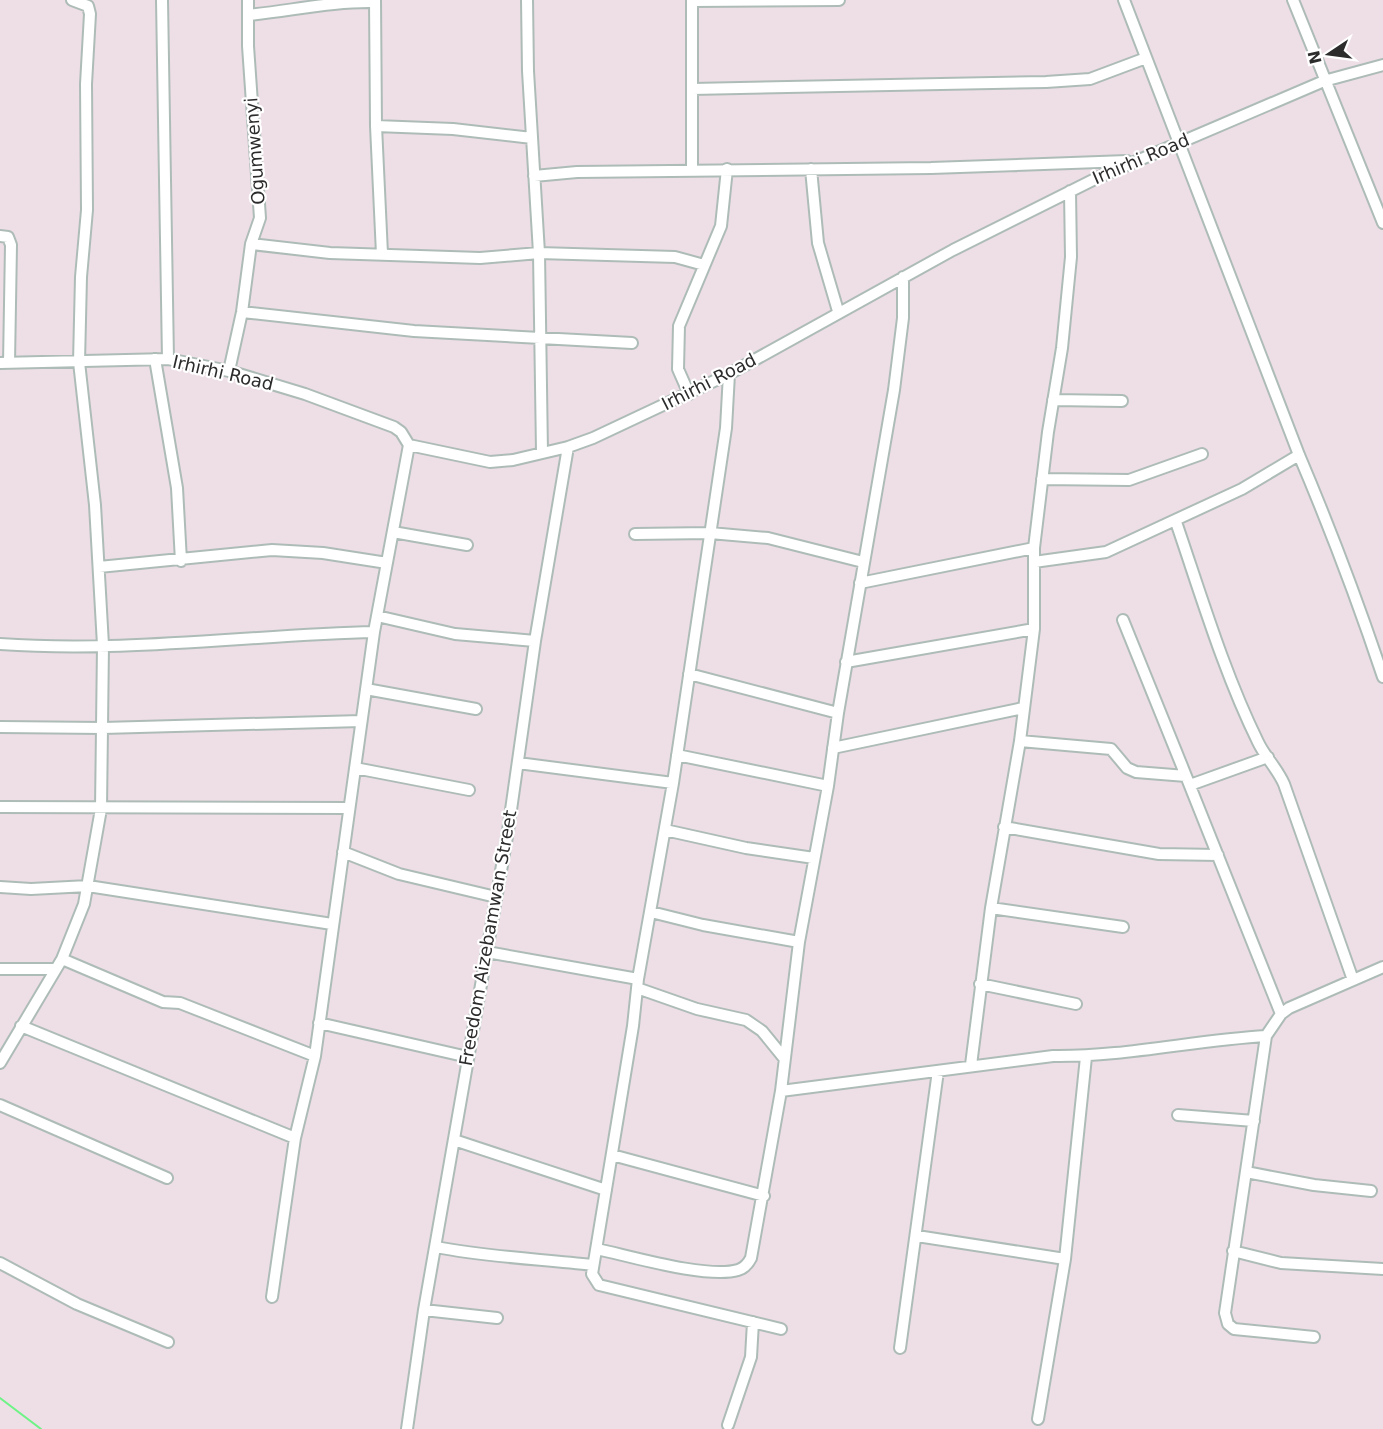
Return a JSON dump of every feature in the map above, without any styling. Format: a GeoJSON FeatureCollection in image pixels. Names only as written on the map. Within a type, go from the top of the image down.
{"type":"FeatureCollection","features":[{"type":"Feature","properties":{"kind":"street"},"geometry":{"type":"LineString","coordinates":[[0,1063],[62,958],[84,904],[101,809],[103,645],[95,505],[79,362],[81,277],[87,210],[86,84],[90,14],[88,6],[72,0]]}},
{"type":"Feature","properties":{"kind":"street"},"geometry":{"type":"LineString","coordinates":[[162,0],[168,359]]}},
{"type":"Feature","properties":{"kind":"street","name":"Ogumwenyi"},"geometry":{"type":"LineString","coordinates":[[229,371],[242,312],[251,244],[260,218],[248,46],[248,0]]}},
{"type":"Feature","properties":{"kind":"street"},"geometry":{"type":"LineString","coordinates":[[527,0],[539,254],[542,452]]}},
{"type":"Feature","properties":{"kind":"street"},"geometry":{"type":"LineString","coordinates":[[692,170],[692,1],[839,0]]}},
{"type":"Feature","properties":{"kind":"street"},"geometry":{"type":"LineString","coordinates":[[1124,0],[1299,455],[1328,522],[1344,574],[1372,640],[1383,677]]}},
{"type":"Feature","properties":{"kind":"street"},"geometry":{"type":"LineString","coordinates":[[1293,0],[1383,223]]}},
{"type":"Feature","properties":{"kind":"street"},"geometry":{"type":"LineString","coordinates":[[248,15],[326,7],[345,2],[375,1],[376,126],[382,254]]}},
{"type":"Feature","properties":{"kind":"street"},"geometry":{"type":"LineString","coordinates":[[692,89],[1046,82],[1090,79],[1146,58]]}},
{"type":"Feature","properties":{"kind":"street","name":"Irhirhi Road"},"geometry":{"type":"LineString","coordinates":[[4,363],[168,359],[229,371],[305,394],[394,427],[401,432],[409,445],[490,462],[513,460],[567,447],[689,394],[729,374],[838,311],[1070,191],[1134,161],[1324,81],[1383,65]]}},
{"type":"Feature","properties":{"kind":"street"},"geometry":{"type":"LineString","coordinates":[[376,126],[453,129],[532,138]]}},
{"type":"Feature","properties":{"kind":"street"},"geometry":{"type":"LineString","coordinates":[[534,176],[727,169],[931,168],[1134,161]]}},
{"type":"Feature","properties":{"kind":"street"},"geometry":{"type":"LineString","coordinates":[[689,394],[678,369],[679,326],[721,226],[727,169]]}},
{"type":"Feature","properties":{"kind":"street"},"geometry":{"type":"LineString","coordinates":[[811,169],[818,243],[838,311]]}},
{"type":"Feature","properties":{"kind":"street"},"geometry":{"type":"LineString","coordinates":[[971,1065],[980,984],[1004,827],[1020,741],[1034,629],[1034,548],[1062,348],[1071,257],[1070,191]]}},
{"type":"Feature","properties":{"kind":"street"},"geometry":{"type":"LineString","coordinates":[[0,236],[8,237],[11,245],[4,363]]}},
{"type":"Feature","properties":{"kind":"street"},"geometry":{"type":"LineString","coordinates":[[251,244],[330,253],[480,258],[539,254],[675,256],[704,265]]}},
{"type":"Feature","properties":{"kind":"street"},"geometry":{"type":"LineString","coordinates":[[597,1249],[710,1271],[740,1270],[752,1258],[781,1091],[798,942],[828,786],[846,662],[894,390],[903,318],[903,277]]}},
{"type":"Feature","properties":{"kind":"street"},"geometry":{"type":"LineString","coordinates":[[242,312],[414,331],[632,343]]}},
{"type":"Feature","properties":{"kind":"street"},"geometry":{"type":"LineString","coordinates":[[155,359],[177,488],[182,561]]}},
{"type":"Feature","properties":{"kind":"street"},"geometry":{"type":"LineString","coordinates":[[729,374],[726,428],[673,783],[638,984],[597,1249],[592,1265],[592,1278],[599,1285],[781,1329]]}},
{"type":"Feature","properties":{"kind":"street"},"geometry":{"type":"LineString","coordinates":[[1053,400],[1122,401]]}},
{"type":"Feature","properties":{"kind":"street"},"geometry":{"type":"LineString","coordinates":[[272,1297],[295,1138],[315,1056],[374,632],[409,445]]}},
{"type":"Feature","properties":{"kind":"street","name":"Freedom Aizebamwan Street"},"geometry":{"type":"LineString","coordinates":[[407,1429],[424,1311],[518,763],[535,641],[567,447]]}},
{"type":"Feature","properties":{"kind":"street"},"geometry":{"type":"LineString","coordinates":[[1042,480],[1129,480],[1202,454]]}},
{"type":"Feature","properties":{"kind":"street"},"geometry":{"type":"LineString","coordinates":[[1034,562],[1106,552],[1176,522],[1242,489],[1299,455]]}},
{"type":"Feature","properties":{"kind":"street"},"geometry":{"type":"LineString","coordinates":[[1176,522],[1210,623],[1258,743],[1276,766],[1284,784],[1353,980]]}},
{"type":"Feature","properties":{"kind":"street"},"geometry":{"type":"LineString","coordinates":[[393,532],[467,545]]}},
{"type":"Feature","properties":{"kind":"street"},"geometry":{"type":"LineString","coordinates":[[635,534],[710,532],[768,538],[863,562]]}},
{"type":"Feature","properties":{"kind":"street"},"geometry":{"type":"LineString","coordinates":[[860,583],[1034,548]]}},
{"type":"Feature","properties":{"kind":"street"},"geometry":{"type":"LineString","coordinates":[[99,567],[182,561],[273,550],[324,553],[387,563]]}},
{"type":"Feature","properties":{"kind":"street"},"geometry":{"type":"LineString","coordinates":[[377,616],[455,634],[535,641]]}},
{"type":"Feature","properties":{"kind":"street"},"geometry":{"type":"LineString","coordinates":[[1123,621],[1281,1014]]}},
{"type":"Feature","properties":{"kind":"street"},"geometry":{"type":"LineString","coordinates":[[846,662],[1034,629]]}},
{"type":"Feature","properties":{"kind":"street"},"geometry":{"type":"LineString","coordinates":[[0,644],[38,647],[103,645],[374,632]]}},
{"type":"Feature","properties":{"kind":"street"},"geometry":{"type":"LineString","coordinates":[[1372,640],[1383,636]]}},
{"type":"Feature","properties":{"kind":"street"},"geometry":{"type":"LineString","coordinates":[[689,674],[838,713]]}},
{"type":"Feature","properties":{"kind":"street"},"geometry":{"type":"LineString","coordinates":[[366,689],[476,709]]}},
{"type":"Feature","properties":{"kind":"street"},"geometry":{"type":"LineString","coordinates":[[833,748],[1023,708]]}},
{"type":"Feature","properties":{"kind":"street"},"geometry":{"type":"LineString","coordinates":[[0,727],[103,728],[361,721]]}},
{"type":"Feature","properties":{"kind":"street"},"geometry":{"type":"LineString","coordinates":[[1020,741],[1111,749],[1127,768],[1136,772],[1188,780],[1268,757]]}},
{"type":"Feature","properties":{"kind":"street"},"geometry":{"type":"LineString","coordinates":[[677,755],[828,786]]}},
{"type":"Feature","properties":{"kind":"street"},"geometry":{"type":"LineString","coordinates":[[518,763],[673,783]]}},
{"type":"Feature","properties":{"kind":"street"},"geometry":{"type":"LineString","coordinates":[[355,768],[469,790]]}},
{"type":"Feature","properties":{"kind":"street"},"geometry":{"type":"LineString","coordinates":[[0,807],[349,808]]}},
{"type":"Feature","properties":{"kind":"street"},"geometry":{"type":"LineString","coordinates":[[1004,827],[1159,854],[1218,855]]}},
{"type":"Feature","properties":{"kind":"street"},"geometry":{"type":"LineString","coordinates":[[665,830],[746,848],[814,858]]}},
{"type":"Feature","properties":{"kind":"street"},"geometry":{"type":"LineString","coordinates":[[343,852],[399,874],[496,897]]}},
{"type":"Feature","properties":{"kind":"street"},"geometry":{"type":"LineString","coordinates":[[0,887],[31,889],[88,886],[332,924]]}},
{"type":"Feature","properties":{"kind":"street"},"geometry":{"type":"LineString","coordinates":[[991,908],[1124,927]]}},
{"type":"Feature","properties":{"kind":"street"},"geometry":{"type":"LineString","coordinates":[[651,912],[703,926],[798,942]]}},
{"type":"Feature","properties":{"kind":"street"},"geometry":{"type":"LineString","coordinates":[[487,952],[638,984],[697,1009],[746,1020],[762,1031],[784,1058]]}},
{"type":"Feature","properties":{"kind":"street"},"geometry":{"type":"LineString","coordinates":[[62,958],[163,1002],[180,1004],[315,1056]]}},
{"type":"Feature","properties":{"kind":"street"},"geometry":{"type":"LineString","coordinates":[[1314,1337],[1234,1329],[1228,1324],[1225,1313],[1266,1036],[1281,1014],[1383,967]]}},
{"type":"Feature","properties":{"kind":"street"},"geometry":{"type":"LineString","coordinates":[[0,969],[55,969]]}},
{"type":"Feature","properties":{"kind":"street"},"geometry":{"type":"LineString","coordinates":[[980,984],[1076,1004]]}},
{"type":"Feature","properties":{"kind":"street"},"geometry":{"type":"LineString","coordinates":[[319,1023],[468,1057]]}},
{"type":"Feature","properties":{"kind":"street"},"geometry":{"type":"LineString","coordinates":[[21,1026],[295,1138]]}},
{"type":"Feature","properties":{"kind":"street"},"geometry":{"type":"LineString","coordinates":[[781,1091],[971,1065],[1053,1056],[1086,1057],[1181,1043],[1266,1036]]}},
{"type":"Feature","properties":{"kind":"street"},"geometry":{"type":"LineString","coordinates":[[0,1042],[12,1042]]}},
{"type":"Feature","properties":{"kind":"street"},"geometry":{"type":"LineString","coordinates":[[1038,1419],[1065,1259],[1086,1057]]}},
{"type":"Feature","properties":{"kind":"street"},"geometry":{"type":"LineString","coordinates":[[900,1348],[938,1071]]}},
{"type":"Feature","properties":{"kind":"street"},"geometry":{"type":"LineString","coordinates":[[0,1105],[166,1178]]}},
{"type":"Feature","properties":{"kind":"street"},"geometry":{"type":"LineString","coordinates":[[1178,1115],[1254,1121]]}},
{"type":"Feature","properties":{"kind":"street"},"geometry":{"type":"LineString","coordinates":[[454,1140],[606,1190]]}},
{"type":"Feature","properties":{"kind":"street"},"geometry":{"type":"LineString","coordinates":[[612,1155],[764,1196]]}},
{"type":"Feature","properties":{"kind":"street"},"geometry":{"type":"LineString","coordinates":[[1246,1172],[1314,1185],[1371,1191]]}},
{"type":"Feature","properties":{"kind":"street"},"geometry":{"type":"LineString","coordinates":[[916,1236],[1065,1259]]}},
{"type":"Feature","properties":{"kind":"street"},"geometry":{"type":"LineString","coordinates":[[436,1247],[475,1255],[514,1256],[592,1265]]}},
{"type":"Feature","properties":{"kind":"street"},"geometry":{"type":"LineString","coordinates":[[1233,1251],[1281,1263],[1383,1269]]}},
{"type":"Feature","properties":{"kind":"street"},"geometry":{"type":"LineString","coordinates":[[0,1263],[77,1304],[168,1342]]}},
{"type":"Feature","properties":{"kind":"street"},"geometry":{"type":"LineString","coordinates":[[424,1311],[497,1318]]}},
{"type":"Feature","properties":{"kind":"street"},"geometry":{"type":"LineString","coordinates":[[728,1425],[751,1357],[753,1322]]}},
{"type":"Feature","properties":{"kind":"waterway"},"geometry":{"type":"LineString","coordinates":[[0,1398],[41,1429]]}}]}
